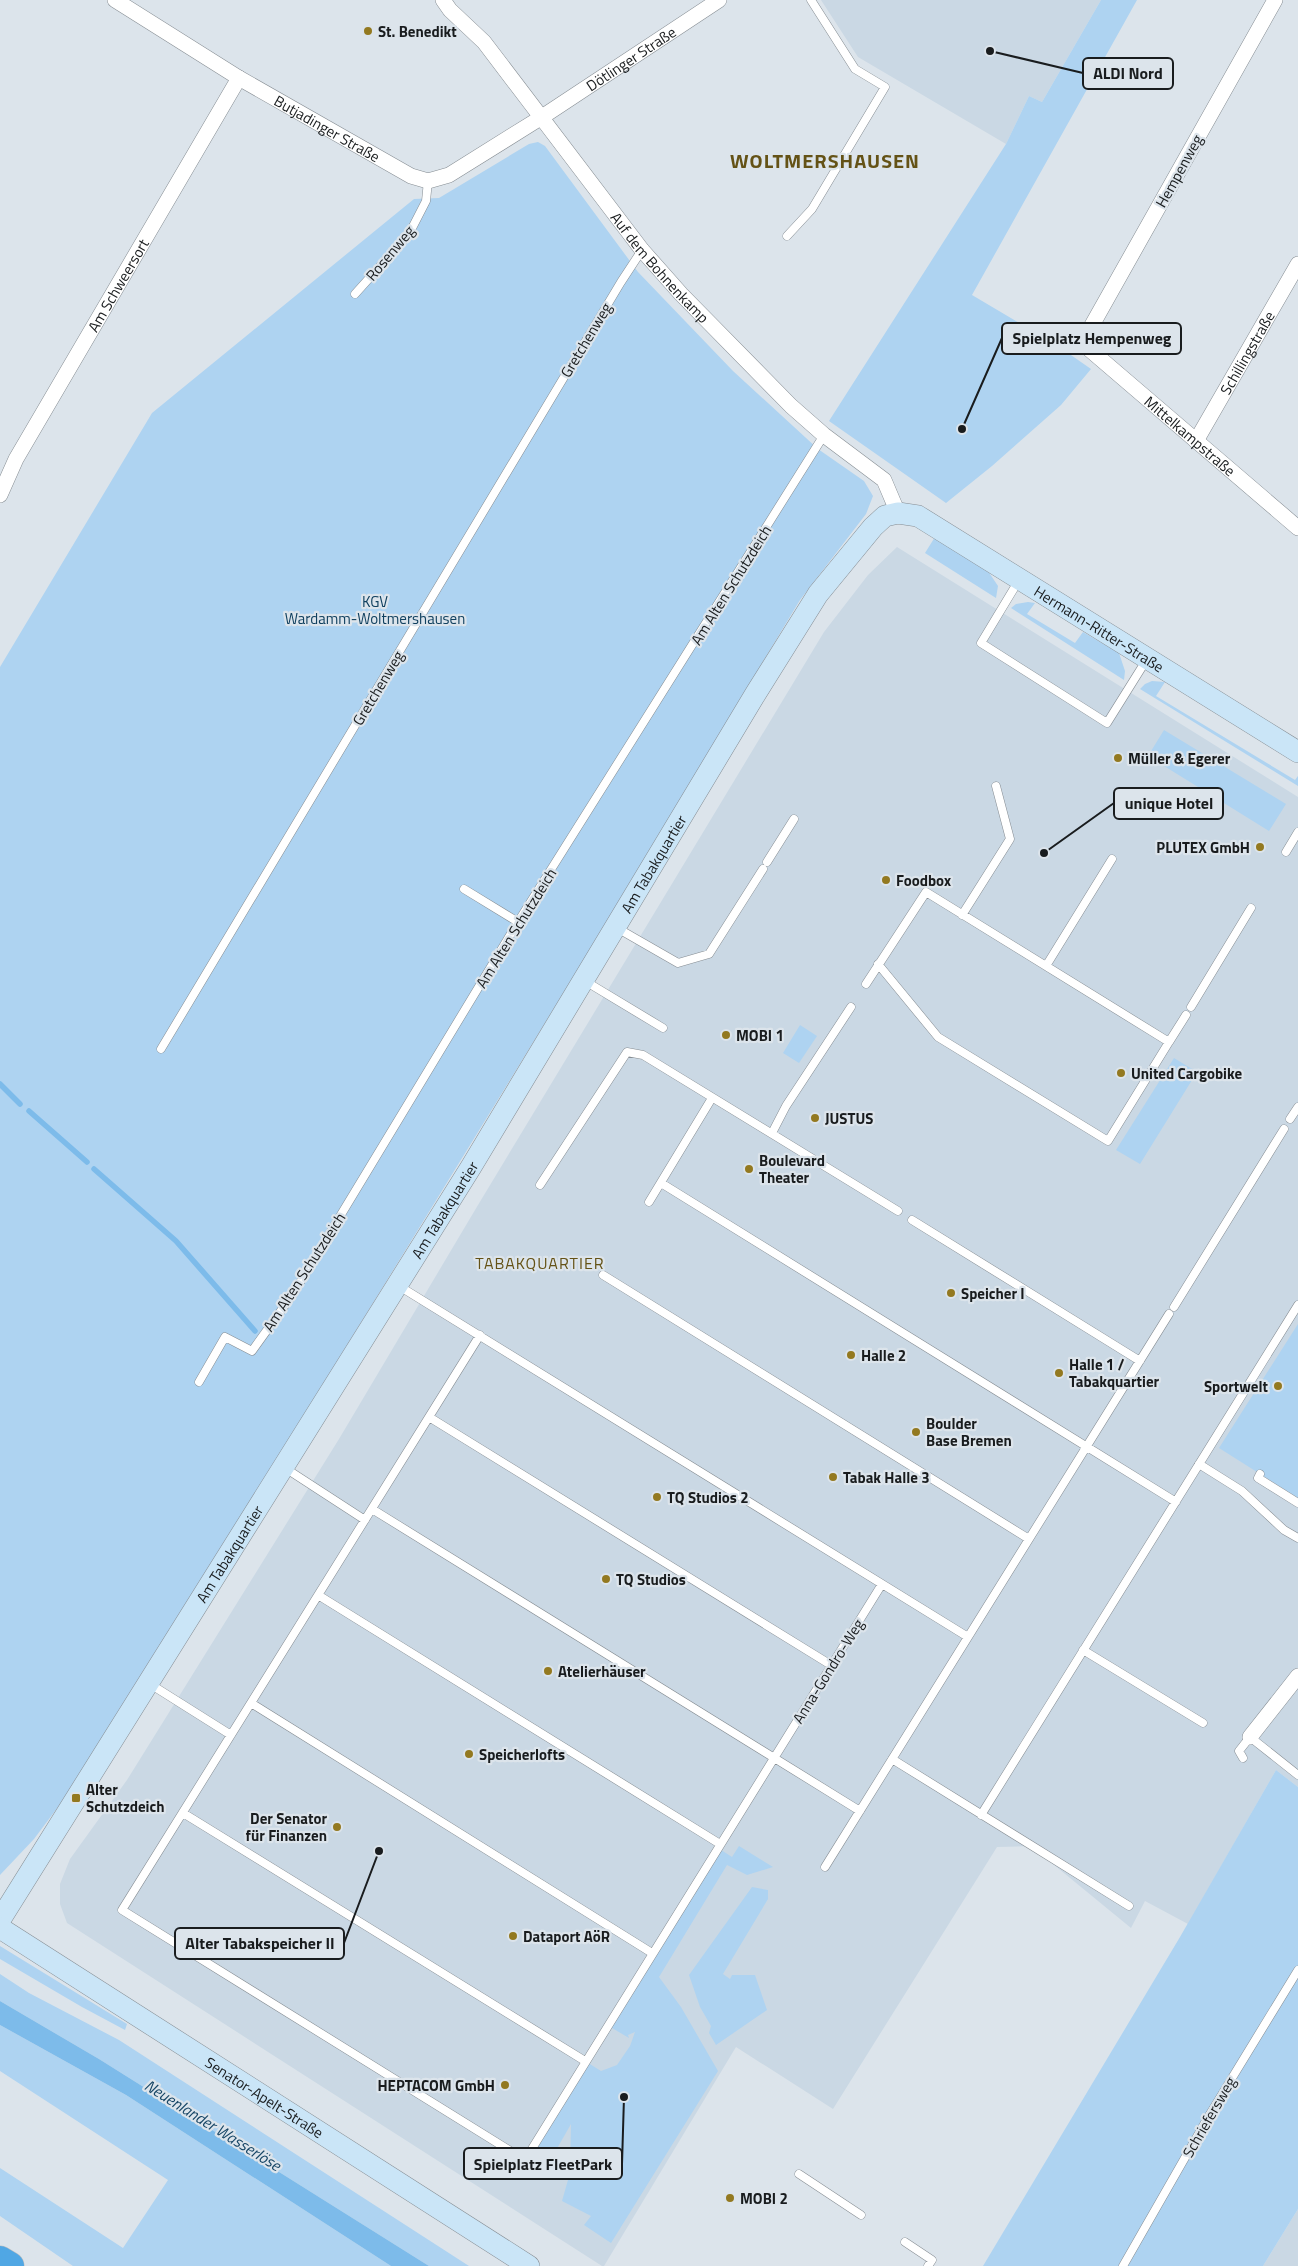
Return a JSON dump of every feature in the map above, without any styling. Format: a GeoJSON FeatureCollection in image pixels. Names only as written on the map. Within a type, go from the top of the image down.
{"type":"FeatureCollection","features":[{"type":"Feature","properties":{"kind":"highway"},"geometry":{"type":"LineString","coordinates":[[0,2260],[10,2266]]}},
{"type":"Feature","properties":{"kind":"street","name":"Butjadinger Straße"},"geometry":{"type":"LineString","coordinates":[[115,0],[239,78],[411,176],[428,181]]}},
{"type":"Feature","properties":{"kind":"street","name":"Auf dem Bohnenkamp"},"geometry":{"type":"LineString","coordinates":[[443,0],[450,10],[484,42],[642,250],[681,294],[791,406],[824,435],[884,480],[898,513]]}},
{"type":"Feature","properties":{"kind":"street","name":"Dötlinger Straße"},"geometry":{"type":"LineString","coordinates":[[542,117],[719,0]]}},
{"type":"Feature","properties":{"kind":"street","name":"Hempenweg"},"geometry":{"type":"LineString","coordinates":[[1082,343],[1275,0]]}},
{"type":"Feature","properties":{"kind":"street","name":"Am Schweersort"},"geometry":{"type":"LineString","coordinates":[[0,494],[16,459],[239,78]]}},
{"type":"Feature","properties":{"kind":"street"},"geometry":{"type":"LineString","coordinates":[[428,181],[449,175],[542,117]]}},
{"type":"Feature","properties":{"kind":"street","name":"Schillingstraße"},"geometry":{"type":"LineString","coordinates":[[1196,441],[1298,264]]}},
{"type":"Feature","properties":{"kind":"street","name":"Mittelkampstraße"},"geometry":{"type":"LineString","coordinates":[[1082,343],[1298,528]]}},
{"type":"Feature","properties":{"kind":"street","name":"Hermann-Ritter-Straße"},"geometry":{"type":"LineString","coordinates":[[898,513],[918,516],[1298,752]]}},
{"type":"Feature","properties":{"kind":"street","name":"Am Tabakquartier"},"geometry":{"type":"LineString","coordinates":[[0,1920],[476,1160],[756,693],[818,594],[873,527],[885,516],[898,513]]}},
{"type":"Feature","properties":{"kind":"street"},"geometry":{"type":"LineString","coordinates":[[1250,1737],[1298,1676]]}},
{"type":"Feature","properties":{"kind":"street","name":"Senator-Apelt-Straße"},"geometry":{"type":"LineString","coordinates":[[0,1928],[529,2266]]}},
{"type":"Feature","properties":{"kind":"lane"},"geometry":{"type":"LineString","coordinates":[[787,236],[812,209],[885,87],[855,69],[811,0]]}},
{"type":"Feature","properties":{"kind":"lane","name":"Rosenweg"},"geometry":{"type":"LineString","coordinates":[[355,294],[409,234],[426,201],[428,181]]}},
{"type":"Feature","properties":{"kind":"lane","name":"Gretchenweg"},"geometry":{"type":"LineString","coordinates":[[161,1049],[642,250]]}},
{"type":"Feature","properties":{"kind":"lane","name":"Am Alten Schutzdeich"},"geometry":{"type":"LineString","coordinates":[[199,1382],[225,1337],[252,1351],[293,1294],[518,922],[824,435]]}},
{"type":"Feature","properties":{"kind":"lane"},"geometry":{"type":"LineString","coordinates":[[1020,578],[981,643],[1107,723],[1148,658]]}},
{"type":"Feature","properties":{"kind":"lane"},"geometry":{"type":"LineString","coordinates":[[962,915],[1010,839],[996,786]]}},
{"type":"Feature","properties":{"kind":"lane"},"geometry":{"type":"LineString","coordinates":[[767,862],[794,819]]}},
{"type":"Feature","properties":{"kind":"lane"},"geometry":{"type":"LineString","coordinates":[[1286,852],[1298,832]]}},
{"type":"Feature","properties":{"kind":"lane"},"geometry":{"type":"LineString","coordinates":[[1046,966],[1112,859]]}},
{"type":"Feature","properties":{"kind":"lane"},"geometry":{"type":"LineString","coordinates":[[615,927],[678,963],[710,954],[763,869]]}},
{"type":"Feature","properties":{"kind":"lane"},"geometry":{"type":"LineString","coordinates":[[464,889],[518,922]]}},
{"type":"Feature","properties":{"kind":"lane"},"geometry":{"type":"LineString","coordinates":[[866,984],[926,892],[1169,1042]]}},
{"type":"Feature","properties":{"kind":"lane"},"geometry":{"type":"LineString","coordinates":[[1191,1007],[1251,908]]}},
{"type":"Feature","properties":{"kind":"lane"},"geometry":{"type":"LineString","coordinates":[[878,964],[938,1037],[1108,1141],[1186,1014]]}},
{"type":"Feature","properties":{"kind":"lane"},"geometry":{"type":"LineString","coordinates":[[584,980],[663,1028]]}},
{"type":"Feature","properties":{"kind":"lane"},"geometry":{"type":"LineString","coordinates":[[772,1133],[786,1106],[851,1007]]}},
{"type":"Feature","properties":{"kind":"lane"},"geometry":{"type":"LineString","coordinates":[[540,1185],[627,1052],[643,1055],[898,1211]]}},
{"type":"Feature","properties":{"kind":"lane"},"geometry":{"type":"LineString","coordinates":[[649,1202],[712,1098]]}},
{"type":"Feature","properties":{"kind":"lane"},"geometry":{"type":"LineString","coordinates":[[1290,1119],[1298,1106]]}},
{"type":"Feature","properties":{"kind":"lane"},"geometry":{"type":"LineString","coordinates":[[1174,1307],[1284,1129]]}},
{"type":"Feature","properties":{"kind":"lane"},"geometry":{"type":"LineString","coordinates":[[661,1183],[1176,1502]]}},
{"type":"Feature","properties":{"kind":"lane"},"geometry":{"type":"LineString","coordinates":[[912,1220],[1140,1361]]}},
{"type":"Feature","properties":{"kind":"lane"},"geometry":{"type":"LineString","coordinates":[[603,1275],[1029,1539]]}},
{"type":"Feature","properties":{"kind":"lane"},"geometry":{"type":"LineString","coordinates":[[397,1285],[968,1637]]}},
{"type":"Feature","properties":{"kind":"lane"},"geometry":{"type":"LineString","coordinates":[[981,1815],[1298,1305]]}},
{"type":"Feature","properties":{"kind":"lane"},"geometry":{"type":"LineString","coordinates":[[825,1867],[1169,1314]]}},
{"type":"Feature","properties":{"kind":"lane"},"geometry":{"type":"LineString","coordinates":[[480,1335],[183,1813],[585,2061]]}},
{"type":"Feature","properties":{"kind":"lane"},"geometry":{"type":"LineString","coordinates":[[429,1417],[831,1666]]}},
{"type":"Feature","properties":{"kind":"lane"},"geometry":{"type":"LineString","coordinates":[[1199,1464],[1242,1491],[1284,1530],[1298,1538]]}},
{"type":"Feature","properties":{"kind":"lane"},"geometry":{"type":"LineString","coordinates":[[283,1467],[365,1520]]}},
{"type":"Feature","properties":{"kind":"lane"},"geometry":{"type":"LineString","coordinates":[[1260,1474],[1258,1478],[1298,1503]]}},
{"type":"Feature","properties":{"kind":"lane"},"geometry":{"type":"LineString","coordinates":[[372,1509],[860,1811]]}},
{"type":"Feature","properties":{"kind":"lane","name":"Anna-Gondro-Weg"},"geometry":{"type":"LineString","coordinates":[[183,1813],[122,1910],[525,2160],[882,1584]]}},
{"type":"Feature","properties":{"kind":"lane"},"geometry":{"type":"LineString","coordinates":[[318,1595],[720,1844]]}},
{"type":"Feature","properties":{"kind":"lane"},"geometry":{"type":"LineString","coordinates":[[1083,1650],[1203,1722]]}},
{"type":"Feature","properties":{"kind":"lane"},"geometry":{"type":"LineString","coordinates":[[148,1683],[232,1734]]}},
{"type":"Feature","properties":{"kind":"lane"},"geometry":{"type":"LineString","coordinates":[[251,1703],[652,1953]]}},
{"type":"Feature","properties":{"kind":"lane"},"geometry":{"type":"LineString","coordinates":[[1243,1758],[1240,1751],[1250,1737],[1298,1775]]}},
{"type":"Feature","properties":{"kind":"lane"},"geometry":{"type":"LineString","coordinates":[[892,1759],[1129,1906]]}},
{"type":"Feature","properties":{"kind":"lane","name":"Schriefersweg"},"geometry":{"type":"LineString","coordinates":[[1123,2266],[1210,2114],[1298,1970]]}},
{"type":"Feature","properties":{"kind":"lane"},"geometry":{"type":"LineString","coordinates":[[799,2174],[862,2215]]}},
{"type":"Feature","properties":{"kind":"lane"},"geometry":{"type":"LineString","coordinates":[[905,2242],[932,2260],[928,2266]]}},
{"type":"Feature","properties":{"kind":"shaded area"},"geometry":{"type":"Polygon","coordinates":[[[821,0],[1101,0],[1042,102],[1029,96],[1006,144],[858,57],[821,0]]]}},
{"type":"Feature","properties":{"kind":"shaded area"},"geometry":{"type":"Polygon","coordinates":[[[897,547],[1298,797],[1298,1787],[1276,1770],[1188,1924],[1145,1901],[1131,1928],[1031,1846],[997,1847],[833,2109],[736,2047],[604,2266],[602,2266],[67,1923],[60,1904],[60,1884],[70,1859],[127,1780],[339,1439],[824,632],[868,575],[897,547]]]}},
{"type":"Feature","properties":{"kind":"shaded area"},"geometry":{"type":"Polygon","coordinates":[[[0,2001],[99,2059],[429,2266],[391,2266],[126,2095],[0,2025],[0,2001]]]}},
{"type":"Feature","properties":{"kind":"shaded area"},"geometry":{"type":"Polygon","coordinates":[[[1298,2209],[1298,2266],[1263,2266],[1298,2209]]]}},
{"type":"Feature","properties":{"kind":"green space"},"geometry":{"type":"Polygon","coordinates":[[[1101,0],[1137,0],[972,295],[1058,346],[1091,369],[1061,405],[992,466],[946,503],[829,421],[1006,144],[1029,96],[1042,102],[1101,0]]]}},
{"type":"Feature","properties":{"kind":"green space","name":"KGV Wardamm-Woltmershausen"},"geometry":{"type":"Polygon","coordinates":[[[538,142],[545,146],[638,272],[733,371],[818,449],[864,481],[873,496],[866,514],[800,600],[580,966],[88,1767],[34,1839],[0,1875],[0,667],[152,413],[414,199],[439,198],[529,144],[538,142]]]}},
{"type":"Feature","properties":{"kind":"green space"},"geometry":{"type":"Polygon","coordinates":[[[935,537],[988,571],[998,586],[996,598],[925,553],[935,537]]]}},
{"type":"Feature","properties":{"kind":"green space"},"geometry":{"type":"Polygon","coordinates":[[[1035,603],[1027,614],[1075,643],[1083,632],[1119,653],[1125,671],[1124,680],[1011,608],[1016,604],[1035,603]]]}},
{"type":"Feature","properties":{"kind":"green space"},"geometry":{"type":"Polygon","coordinates":[[[1152,681],[1165,682],[1156,696],[1295,780],[1298,776],[1298,786],[1140,689],[1152,681]]]}},
{"type":"Feature","properties":{"kind":"green space"},"geometry":{"type":"Polygon","coordinates":[[[1164,730],[1286,804],[1269,831],[1148,756],[1164,730]]]}},
{"type":"Feature","properties":{"kind":"green space"},"geometry":{"type":"Polygon","coordinates":[[[800,1025],[817,1036],[799,1063],[783,1053],[800,1025]]]}},
{"type":"Feature","properties":{"kind":"green space"},"geometry":{"type":"Polygon","coordinates":[[[1174,1058],[1197,1072],[1140,1164],[1116,1150],[1174,1058]]]}},
{"type":"Feature","properties":{"kind":"green space","name":"Sportwelt"},"geometry":{"type":"Polygon","coordinates":[[[1298,1324],[1298,1498],[1219,1448],[1298,1324]]]}},
{"type":"Feature","properties":{"kind":"green space"},"geometry":{"type":"Polygon","coordinates":[[[1276,1770],[1298,1787],[1298,2209],[1263,2266],[983,2266],[1180,1937],[1276,1770]]]}},
{"type":"Feature","properties":{"kind":"green space"},"geometry":{"type":"Polygon","coordinates":[[[739,1846],[773,1867],[747,1875],[727,1865],[659,1977],[681,2007],[718,2071],[611,2243],[584,2225],[591,2216],[562,2201],[570,2173],[571,2124],[543,2173],[525,2160],[585,2061],[601,2071],[617,2065],[630,2046],[635,2032],[628,2035],[629,2038],[607,2025],[718,1848],[732,1857],[739,1846]]]}},
{"type":"Feature","properties":{"kind":"green space"},"geometry":{"type":"Polygon","coordinates":[[[752,1887],[768,1890],[768,1899],[723,1974],[730,1979],[732,1975],[755,1975],[767,2010],[716,2045],[709,2033],[711,2026],[700,2007],[689,1975],[752,1887]]]}},
{"type":"Feature","properties":{"kind":"green space"},"geometry":{"type":"Polygon","coordinates":[[[0,1946],[127,2024],[125,2030],[0,1959],[0,1946]]]}},
{"type":"Feature","properties":{"kind":"green space"},"geometry":{"type":"Polygon","coordinates":[[[0,1974],[29,1993],[119,2040],[469,2266],[429,2266],[99,2059],[0,2001],[0,1974]]]}},
{"type":"Feature","properties":{"kind":"green space"},"geometry":{"type":"Polygon","coordinates":[[[0,2025],[126,2095],[391,2266],[73,2266],[0,2216],[0,2168],[123,2248],[168,2180],[0,2071],[0,2025]]]}},
{"type":"Feature","properties":{"kind":"waterway"},"geometry":{"type":"LineString","coordinates":[[0,1084],[20,1104]]}},
{"type":"Feature","properties":{"kind":"waterway"},"geometry":{"type":"LineString","coordinates":[[29,1111],[87,1162]]}},
{"type":"Feature","properties":{"kind":"waterway"},"geometry":{"type":"LineString","coordinates":[[94,1169],[176,1241],[255,1331]]}},
{"type":"Feature","properties":{"kind":"place","name":"St. Benedikt"},"geometry":{"type":"Point","coordinates":[368,31]}},
{"type":"Feature","properties":{"kind":"place","name":"ALDI Nord"},"geometry":{"type":"Point","coordinates":[990,51]}},
{"type":"Feature","properties":{"kind":"place","name":"Spielplatz Hempenweg"},"geometry":{"type":"Point","coordinates":[962,429]}},
{"type":"Feature","properties":{"kind":"place","name":"Müller & Egerer"},"geometry":{"type":"Point","coordinates":[1118,758]}},
{"type":"Feature","properties":{"kind":"place","name":"PLUTEX GmbH"},"geometry":{"type":"Point","coordinates":[1260,847]}},
{"type":"Feature","properties":{"kind":"place","name":"unique Hotel"},"geometry":{"type":"Point","coordinates":[1044,853]}},
{"type":"Feature","properties":{"kind":"place","name":"Foodbox"},"geometry":{"type":"Point","coordinates":[886,880]}},
{"type":"Feature","properties":{"kind":"place","name":"MOBI 1"},"geometry":{"type":"Point","coordinates":[726,1035]}},
{"type":"Feature","properties":{"kind":"place","name":"United Cargobike"},"geometry":{"type":"Point","coordinates":[1121,1073]}},
{"type":"Feature","properties":{"kind":"place","name":"JUSTUS"},"geometry":{"type":"Point","coordinates":[815,1118]}},
{"type":"Feature","properties":{"kind":"place","name":"Boulevard Theater"},"geometry":{"type":"Point","coordinates":[749,1169]}},
{"type":"Feature","properties":{"kind":"place","name":"Speicher I"},"geometry":{"type":"Point","coordinates":[951,1293]}},
{"type":"Feature","properties":{"kind":"place","name":"Halle 2"},"geometry":{"type":"Point","coordinates":[851,1355]}},
{"type":"Feature","properties":{"kind":"place","name":"Halle 1 / Tabakquartier"},"geometry":{"type":"Point","coordinates":[1059,1373]}},
{"type":"Feature","properties":{"kind":"place","name":"Sportwelt"},"geometry":{"type":"Point","coordinates":[1278,1386]}},
{"type":"Feature","properties":{"kind":"place","name":"Boulder Base Bremen"},"geometry":{"type":"Point","coordinates":[916,1432]}},
{"type":"Feature","properties":{"kind":"place","name":"Tabak Halle 3"},"geometry":{"type":"Point","coordinates":[833,1477]}},
{"type":"Feature","properties":{"kind":"place","name":"TQ Studios 2"},"geometry":{"type":"Point","coordinates":[657,1497]}},
{"type":"Feature","properties":{"kind":"place","name":"TQ Studios"},"geometry":{"type":"Point","coordinates":[606,1579]}},
{"type":"Feature","properties":{"kind":"place","name":"Atelierhäuser"},"geometry":{"type":"Point","coordinates":[548,1671]}},
{"type":"Feature","properties":{"kind":"place","name":"Speicherlofts"},"geometry":{"type":"Point","coordinates":[469,1754]}},
{"type":"Feature","properties":{"kind":"place","name":"Alter Schutzdeich"},"geometry":{"type":"Point","coordinates":[76,1798]}},
{"type":"Feature","properties":{"kind":"place","name":"Der Senator für Finanzen"},"geometry":{"type":"Point","coordinates":[337,1827]}},
{"type":"Feature","properties":{"kind":"place","name":"Alter Tabakspeicher II"},"geometry":{"type":"Point","coordinates":[379,1851]}},
{"type":"Feature","properties":{"kind":"place","name":"Dataport AöR"},"geometry":{"type":"Point","coordinates":[513,1936]}},
{"type":"Feature","properties":{"kind":"place","name":"HEPTACOM GmbH"},"geometry":{"type":"Point","coordinates":[505,2085]}},
{"type":"Feature","properties":{"kind":"place","name":"Spielplatz FleetPark"},"geometry":{"type":"Point","coordinates":[624,2097]}},
{"type":"Feature","properties":{"kind":"place","name":"MOBI 2"},"geometry":{"type":"Point","coordinates":[730,2198]}},
{"type":"Feature","properties":{"kind":"district","name":"WOLTMERSHAUSEN"},"geometry":{"type":"Point","coordinates":[825,160]}},
{"type":"Feature","properties":{"kind":"district","name":"TABAKQUARTIER"},"geometry":{"type":"Point","coordinates":[540,1263]}},
{"type":"Feature","properties":{"kind":"water label","name":"Neuenlander Wasserlöse"},"geometry":{"type":"Point","coordinates":[213,2125]}}]}
